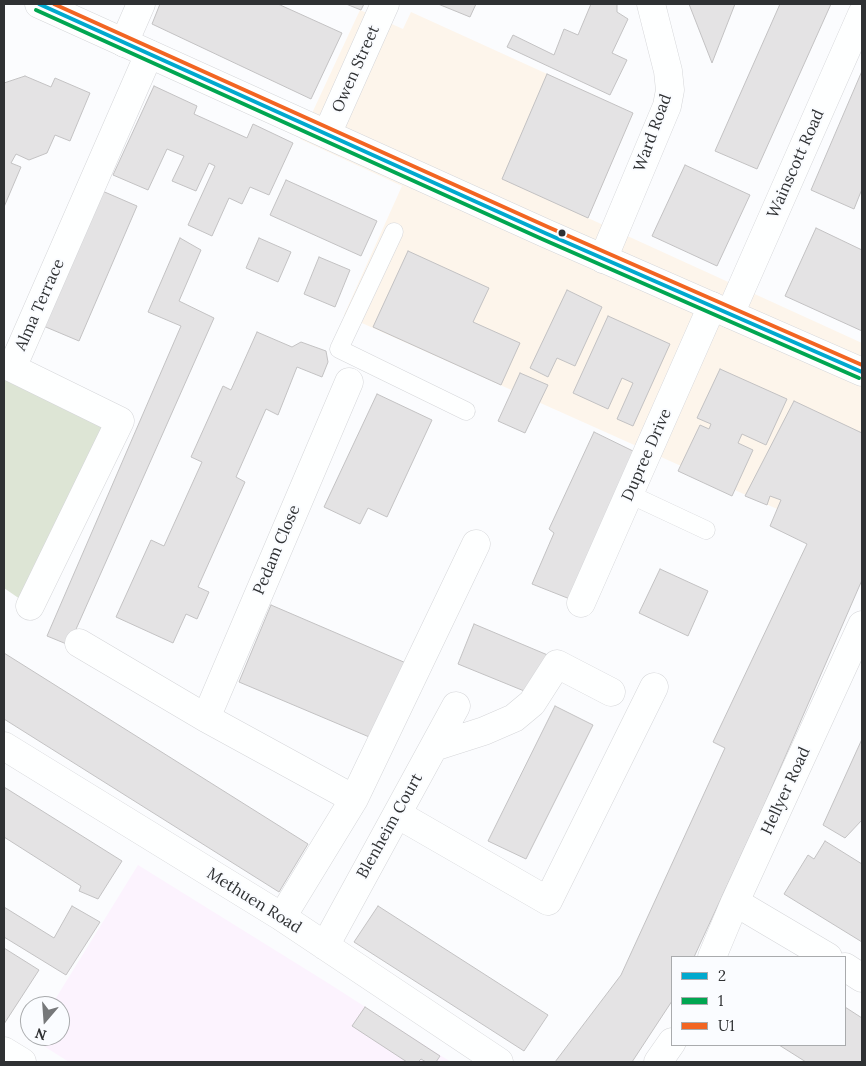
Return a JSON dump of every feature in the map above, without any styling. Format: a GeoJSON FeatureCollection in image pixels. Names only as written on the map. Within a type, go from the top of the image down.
{"type":"FeatureCollection","features":[{"type":"Feature","properties":{"kind":"street"},"geometry":{"type":"LineString","coordinates":[[39,4],[603,258],[862,372]]}},
{"type":"Feature","properties":{"kind":"street"},"geometry":{"type":"LineString","coordinates":[[124,43],[141,4]]}},
{"type":"Feature","properties":{"kind":"street","name":"Owen Street"},"geometry":{"type":"LineString","coordinates":[[327,134],[385,4]]}},
{"type":"Feature","properties":{"kind":"street","name":"Ward Road"},"geometry":{"type":"LineString","coordinates":[[603,258],[667,106],[670,90],[668,71],[651,4]]}},
{"type":"Feature","properties":{"kind":"street","name":"Wainscott Road"},"geometry":{"type":"LineString","coordinates":[[721,310],[862,14]]}},
{"type":"Feature","properties":{"kind":"street","name":"Alma Terrace"},"geometry":{"type":"LineString","coordinates":[[30,606],[120,421],[12,368],[149,54]]}},
{"type":"Feature","properties":{"kind":"street","name":"Dupree Drive"},"geometry":{"type":"LineString","coordinates":[[581,603],[629,494],[721,310]]}},
{"type":"Feature","properties":{"kind":"street","name":"Pedam Close"},"geometry":{"type":"LineString","coordinates":[[206,718],[354,370]]}},
{"type":"Feature","properties":{"kind":"street"},"geometry":{"type":"LineString","coordinates":[[282,917],[354,799],[476,544]]}},
{"type":"Feature","properties":{"kind":"street","name":"Hellyer Road"},"geometry":{"type":"LineString","coordinates":[[712,956],[735,902],[862,624]]}},
{"type":"Feature","properties":{"kind":"street"},"geometry":{"type":"LineString","coordinates":[[80,643],[206,718],[354,799]]}},
{"type":"Feature","properties":{"kind":"street"},"geometry":{"type":"LineString","coordinates":[[434,747],[484,731],[514,718],[532,703],[557,664],[611,692]]}},
{"type":"Feature","properties":{"kind":"street"},"geometry":{"type":"LineString","coordinates":[[397,814],[548,901],[654,687]]}},
{"type":"Feature","properties":{"kind":"street","name":"Blenheim Court"},"geometry":{"type":"LineString","coordinates":[[325,946],[456,706]]}},
{"type":"Feature","properties":{"kind":"street","name":"Methuen Road"},"geometry":{"type":"LineString","coordinates":[[4,746],[282,917],[499,1062]]}},
{"type":"Feature","properties":{"kind":"street"},"geometry":{"type":"LineString","coordinates":[[735,902],[826,956]]}},
{"type":"Feature","properties":{"kind":"street"},"geometry":{"type":"LineString","coordinates":[[846,968],[862,978]]}},
{"type":"Feature","properties":{"kind":"street"},"geometry":{"type":"LineString","coordinates":[[658,1062],[671,1043]]}},
{"type":"Feature","properties":{"kind":"street"},"geometry":{"type":"LineString","coordinates":[[4,1051],[22,1062]]}},
{"type":"Feature","properties":{"kind":"lane"},"geometry":{"type":"LineString","coordinates":[[394,232],[339,349],[354,370],[466,411]]}},
{"type":"Feature","properties":{"kind":"lane"},"geometry":{"type":"LineString","coordinates":[[629,494],[706,530]]}},
{"type":"Feature","properties":{"kind":"shaded area"},"geometry":{"type":"Polygon","coordinates":[[[360,10],[403,29],[411,12],[633,113],[588,218],[862,343],[862,547],[344,315],[402,186],[300,139],[360,10]]]}},
{"type":"Feature","properties":{"kind":"shaded area"},"geometry":{"type":"Polygon","coordinates":[[[138,865],[451,1062],[69,1062],[44,1046],[70,1046],[70,996],[57,996],[138,865]]]}},
{"type":"Feature","properties":{"kind":"green space"},"geometry":{"type":"Polygon","coordinates":[[[4,363],[120,421],[30,606],[4,588],[4,363]]]}},
{"type":"Feature","properties":{"kind":"building"},"geometry":{"type":"Polygon","coordinates":[[[160,4],[278,4],[342,33],[311,99],[152,24],[160,4]]]}},
{"type":"Feature","properties":{"kind":"building"},"geometry":{"type":"Polygon","coordinates":[[[346,4],[364,4],[361,10],[346,4]]]}},
{"type":"Feature","properties":{"kind":"building"},"geometry":{"type":"Polygon","coordinates":[[[438,4],[476,4],[470,17],[438,4]]]}},
{"type":"Feature","properties":{"kind":"building"},"geometry":{"type":"Polygon","coordinates":[[[591,4],[617,4],[617,12],[628,19],[612,53],[627,60],[610,95],[507,47],[513,35],[554,55],[564,29],[578,35],[591,4]]]}},
{"type":"Feature","properties":{"kind":"building"},"geometry":{"type":"Polygon","coordinates":[[[689,4],[735,4],[712,63],[689,4]]]}},
{"type":"Feature","properties":{"kind":"building"},"geometry":{"type":"Polygon","coordinates":[[[780,4],[831,4],[757,169],[715,151],[780,4]]]}},
{"type":"Feature","properties":{"kind":"building"},"geometry":{"type":"Polygon","coordinates":[[[862,71],[862,189],[854,209],[811,190],[862,71]]]}},
{"type":"Feature","properties":{"kind":"building"},"geometry":{"type":"Polygon","coordinates":[[[547,74],[633,113],[588,218],[502,179],[547,74]]]}},
{"type":"Feature","properties":{"kind":"building"},"geometry":{"type":"Polygon","coordinates":[[[25,76],[51,87],[55,78],[90,93],[70,141],[55,135],[47,153],[29,160],[16,154],[11,163],[21,167],[4,207],[4,83],[25,76]]]}},
{"type":"Feature","properties":{"kind":"building"},"geometry":{"type":"Polygon","coordinates":[[[154,86],[197,106],[194,114],[247,138],[253,124],[293,143],[269,195],[250,187],[242,204],[229,198],[212,236],[188,225],[215,166],[209,163],[196,191],[172,181],[184,156],[167,149],[148,190],[113,175],[154,86]]]}},
{"type":"Feature","properties":{"kind":"building"},"geometry":{"type":"Polygon","coordinates":[[[685,165],[750,195],[717,266],[652,236],[685,165]]]}},
{"type":"Feature","properties":{"kind":"building"},"geometry":{"type":"Polygon","coordinates":[[[286,180],[377,221],[361,256],[270,215],[286,180]]]}},
{"type":"Feature","properties":{"kind":"building"},"geometry":{"type":"Polygon","coordinates":[[[100,190],[137,206],[79,341],[41,325],[100,190]]]}},
{"type":"Feature","properties":{"kind":"building"},"geometry":{"type":"Polygon","coordinates":[[[816,228],[862,250],[862,331],[785,296],[816,228]]]}},
{"type":"Feature","properties":{"kind":"building"},"geometry":{"type":"Polygon","coordinates":[[[180,238],[201,250],[179,301],[214,318],[69,645],[47,636],[181,326],[148,312],[180,238]]]}},
{"type":"Feature","properties":{"kind":"building"},"geometry":{"type":"Polygon","coordinates":[[[259,238],[291,252],[278,282],[246,268],[259,238]]]}},
{"type":"Feature","properties":{"kind":"building"},"geometry":{"type":"Polygon","coordinates":[[[408,251],[489,288],[473,322],[520,343],[501,385],[373,327],[408,251]]]}},
{"type":"Feature","properties":{"kind":"building"},"geometry":{"type":"Polygon","coordinates":[[[319,257],[350,270],[335,307],[304,294],[319,257]]]}},
{"type":"Feature","properties":{"kind":"building"},"geometry":{"type":"Polygon","coordinates":[[[567,290],[602,307],[575,366],[557,358],[548,377],[530,368],[567,290]]]}},
{"type":"Feature","properties":{"kind":"building"},"geometry":{"type":"Polygon","coordinates":[[[608,316],[670,344],[633,426],[617,419],[633,383],[622,378],[608,409],[573,393],[608,316]]]}},
{"type":"Feature","properties":{"kind":"building"},"geometry":{"type":"Polygon","coordinates":[[[257,332],[292,347],[301,342],[326,351],[328,362],[322,377],[297,367],[278,415],[266,409],[236,477],[245,482],[198,587],[209,592],[197,619],[186,614],[173,643],[116,617],[151,540],[164,546],[202,462],[191,457],[223,386],[231,390],[257,332]]]}},
{"type":"Feature","properties":{"kind":"building"},"geometry":{"type":"Polygon","coordinates":[[[720,369],[787,399],[766,445],[742,434],[738,443],[753,450],[732,496],[678,471],[700,425],[709,429],[711,424],[697,418],[720,369]]]}},
{"type":"Feature","properties":{"kind":"building"},"geometry":{"type":"Polygon","coordinates":[[[520,373],[548,385],[525,433],[498,421],[520,373]]]}},
{"type":"Feature","properties":{"kind":"building"},"geometry":{"type":"Polygon","coordinates":[[[377,394],[432,420],[387,517],[368,508],[360,524],[324,507],[377,394]]]}},
{"type":"Feature","properties":{"kind":"building"},"geometry":{"type":"Polygon","coordinates":[[[794,401],[862,433],[862,580],[762,810],[694,956],[671,956],[671,1003],[632,1062],[555,1062],[621,975],[725,748],[713,742],[807,544],[770,526],[781,500],[770,496],[767,505],[745,496],[794,401]]]}},
{"type":"Feature","properties":{"kind":"building"},"geometry":{"type":"Polygon","coordinates":[[[594,432],[635,452],[575,601],[532,584],[554,533],[549,529],[594,432]]]}},
{"type":"Feature","properties":{"kind":"building"},"geometry":{"type":"Polygon","coordinates":[[[660,569],[708,591],[688,636],[639,613],[660,569]]]}},
{"type":"Feature","properties":{"kind":"building"},"geometry":{"type":"Polygon","coordinates":[[[271,605],[406,663],[374,739],[239,682],[271,605]]]}},
{"type":"Feature","properties":{"kind":"building"},"geometry":{"type":"Polygon","coordinates":[[[474,624],[550,656],[534,695],[458,664],[474,624]]]}},
{"type":"Feature","properties":{"kind":"building"},"geometry":{"type":"Polygon","coordinates":[[[4,653],[308,844],[279,892],[4,719],[4,653]]]}},
{"type":"Feature","properties":{"kind":"building"},"geometry":{"type":"Polygon","coordinates":[[[555,706],[593,725],[526,859],[488,841],[555,706]]]}},
{"type":"Feature","properties":{"kind":"building"},"geometry":{"type":"Polygon","coordinates":[[[862,739],[862,820],[845,838],[823,825],[862,739]]]}},
{"type":"Feature","properties":{"kind":"building"},"geometry":{"type":"Polygon","coordinates":[[[4,787],[122,861],[98,899],[79,891],[81,886],[4,837],[4,787]]]}},
{"type":"Feature","properties":{"kind":"building"},"geometry":{"type":"Polygon","coordinates":[[[825,841],[862,864],[862,942],[784,894],[808,855],[814,859],[825,841]]]}},
{"type":"Feature","properties":{"kind":"building"},"geometry":{"type":"Polygon","coordinates":[[[72,906],[100,922],[66,975],[4,937],[4,907],[54,938],[72,906]]]}},
{"type":"Feature","properties":{"kind":"building"},"geometry":{"type":"Polygon","coordinates":[[[378,906],[548,1015],[524,1051],[354,942],[378,906]]]}},
{"type":"Feature","properties":{"kind":"building"},"geometry":{"type":"Polygon","coordinates":[[[4,948],[39,970],[22,996],[20,996],[20,999],[4,1024],[4,948]]]}},
{"type":"Feature","properties":{"kind":"building"},"geometry":{"type":"Polygon","coordinates":[[[365,1007],[440,1056],[436,1062],[426,1062],[421,1059],[418,1062],[407,1062],[352,1026],[365,1007]]]}},
{"type":"Feature","properties":{"kind":"building"},"geometry":{"type":"Polygon","coordinates":[[[846,1008],[862,1018],[862,1062],[806,1062],[781,1046],[846,1046],[846,1008]]]}},
{"type":"Feature","properties":{"kind":"transit line","name":"2"},"geometry":{"type":"LineString","coordinates":[[39,4],[545,233],[862,372]]}},
{"type":"Feature","properties":{"kind":"transit line","name":"U1"},"geometry":{"type":"LineString","coordinates":[[54,4],[548,227],[862,365]]}},
{"type":"Feature","properties":{"kind":"transit line","name":"1"},"geometry":{"type":"LineString","coordinates":[[36,10],[542,239],[859,378]]}}]}
